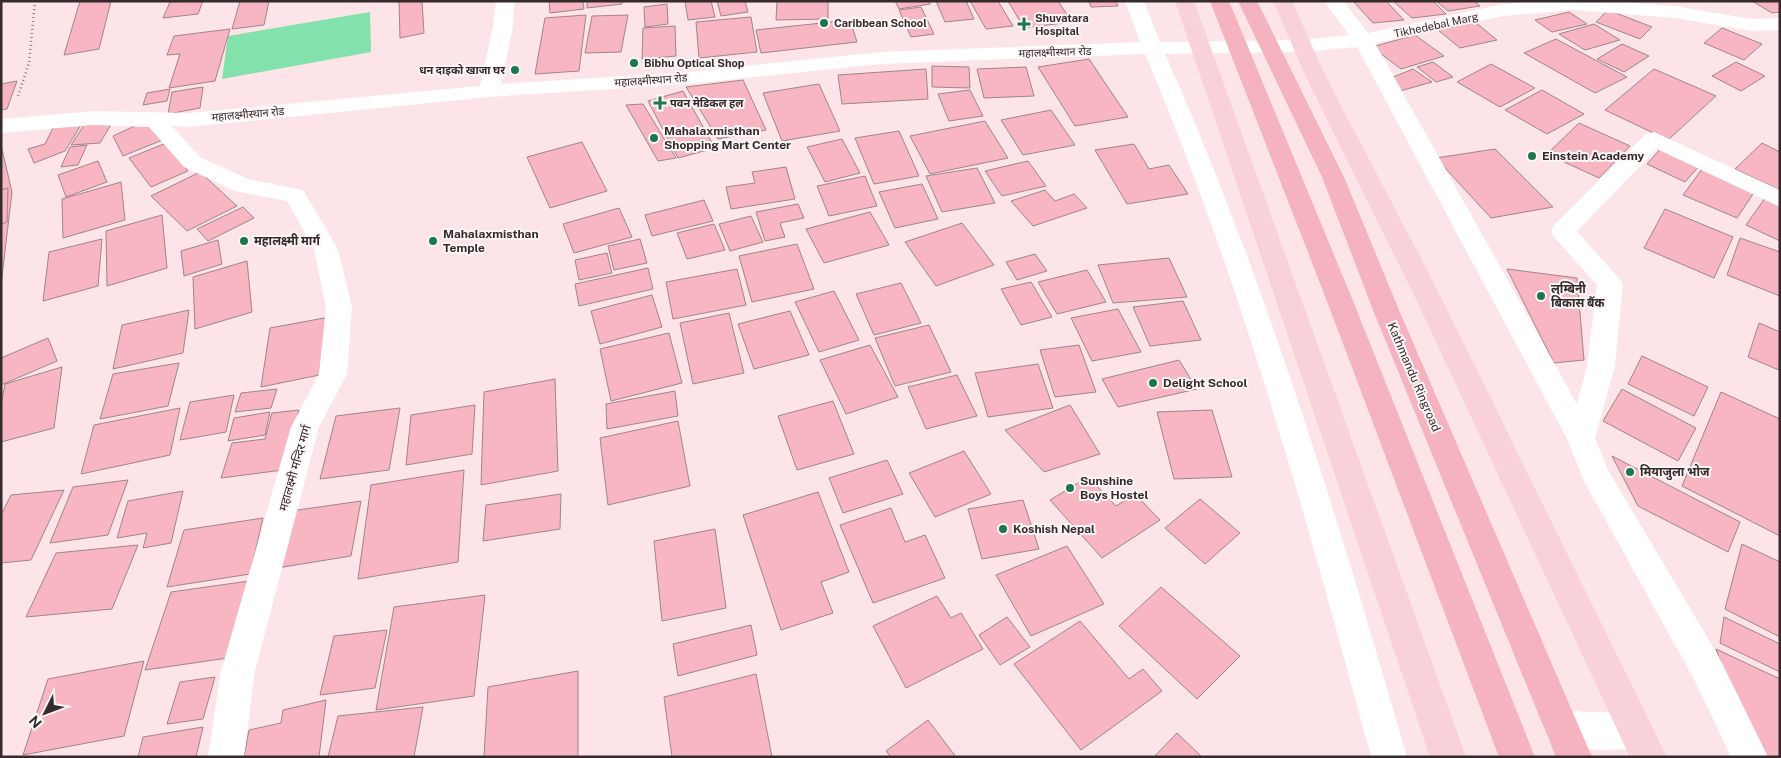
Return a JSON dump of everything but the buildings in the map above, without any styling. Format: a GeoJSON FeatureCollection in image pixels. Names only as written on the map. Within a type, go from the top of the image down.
{"type":"FeatureCollection","features":[{"type":"Feature","properties":{"kind":"highway"},"geometry":{"type":"LineString","coordinates":[[1218,1],[1239,47],[1517,757]]}},
{"type":"Feature","properties":{"kind":"highway","name":"Kathmandu Ringroad"},"geometry":{"type":"LineString","coordinates":[[1247,1],[1333,177],[1393,327],[1568,743]]}},
{"type":"Feature","properties":{"kind":"main road"},"geometry":{"type":"LineString","coordinates":[[1184,1],[1448,757]]}},
{"type":"Feature","properties":{"kind":"main road"},"geometry":{"type":"LineString","coordinates":[[1282,1],[1302,46],[1427,294],[1642,744]]}},
{"type":"Feature","properties":{"kind":"street"},"geometry":{"type":"LineString","coordinates":[[489,91],[502,27],[505,1]]}},
{"type":"Feature","properties":{"kind":"street"},"geometry":{"type":"LineString","coordinates":[[1134,1],[1151,48],[1194,140],[1237,262],[1303,459],[1389,757]]}},
{"type":"Feature","properties":{"kind":"street"},"geometry":{"type":"LineString","coordinates":[[1333,1],[1363,40],[1581,438],[1595,474],[1708,669],[1750,757]]}},
{"type":"Feature","properties":{"kind":"street","name":"Tikhedebal Marg"},"geometry":{"type":"LineString","coordinates":[[1302,46],[1363,40],[1504,10],[1574,4],[1670,6],[1751,26],[1780,24]]}},
{"type":"Feature","properties":{"kind":"street","name":"महालक्ष्मीस्थान रोड"},"geometry":{"type":"LineString","coordinates":[[5,126],[133,118],[188,120],[489,91],[688,78],[881,58],[1151,48],[1302,46]]}},
{"type":"Feature","properties":{"kind":"street","name":"महालक्ष्मी मन्दिर मार्ग"},"geometry":{"type":"LineString","coordinates":[[133,118],[156,122],[192,162],[243,186],[295,196],[326,249],[339,306],[333,374],[305,427],[238,671],[226,757]]}},
{"type":"Feature","properties":{"kind":"street"},"geometry":{"type":"LineString","coordinates":[[1581,438],[1602,366],[1610,283],[1563,231],[1654,139],[1780,199]]}},
{"type":"Feature","properties":{"kind":"street"},"geometry":{"type":"LineString","coordinates":[[1568,743],[1642,744]]}},
{"type":"Feature","properties":{"kind":"path"},"geometry":{"type":"LineString","coordinates":[[5,126],[29,63],[34,1]]}},
{"type":"Feature","properties":{"kind":"green space"},"geometry":{"type":"Polygon","coordinates":[[[370,12],[371,52],[222,79],[228,36],[370,12]]]}},
{"type":"Feature","properties":{"kind":"place","name":"Caribbean School"},"geometry":{"type":"Point","coordinates":[824,23]}},
{"type":"Feature","properties":{"kind":"place","name":"Shuvatara Hospital"},"geometry":{"type":"Point","coordinates":[1024,24]}},
{"type":"Feature","properties":{"kind":"place","name":"Bibhu Optical Shop"},"geometry":{"type":"Point","coordinates":[634,63]}},
{"type":"Feature","properties":{"kind":"place","name":"धन दाइको खाजा घर"},"geometry":{"type":"Point","coordinates":[515,70]}},
{"type":"Feature","properties":{"kind":"place","name":"पवन मेडिकल हल"},"geometry":{"type":"Point","coordinates":[660,103]}},
{"type":"Feature","properties":{"kind":"place","name":"Mahalaxmisthan Shopping Mart Center"},"geometry":{"type":"Point","coordinates":[654,138]}},
{"type":"Feature","properties":{"kind":"place","name":"Einstein Academy"},"geometry":{"type":"Point","coordinates":[1532,156]}},
{"type":"Feature","properties":{"kind":"place","name":"महालक्ष्मी मार्ग"},"geometry":{"type":"Point","coordinates":[244,241]}},
{"type":"Feature","properties":{"kind":"place","name":"Mahalaxmisthan Temple"},"geometry":{"type":"Point","coordinates":[433,241]}},
{"type":"Feature","properties":{"kind":"place","name":"लुम्बिनी बिकास बैंक"},"geometry":{"type":"Point","coordinates":[1541,296]}},
{"type":"Feature","properties":{"kind":"place","name":"Delight School"},"geometry":{"type":"Point","coordinates":[1153,383]}},
{"type":"Feature","properties":{"kind":"place","name":"मियाजुला भोज"},"geometry":{"type":"Point","coordinates":[1630,472]}},
{"type":"Feature","properties":{"kind":"place","name":"Sunshine Boys Hostel"},"geometry":{"type":"Point","coordinates":[1070,488]}},
{"type":"Feature","properties":{"kind":"place","name":"Koshish Nepal"},"geometry":{"type":"Point","coordinates":[1003,529]}}]}
